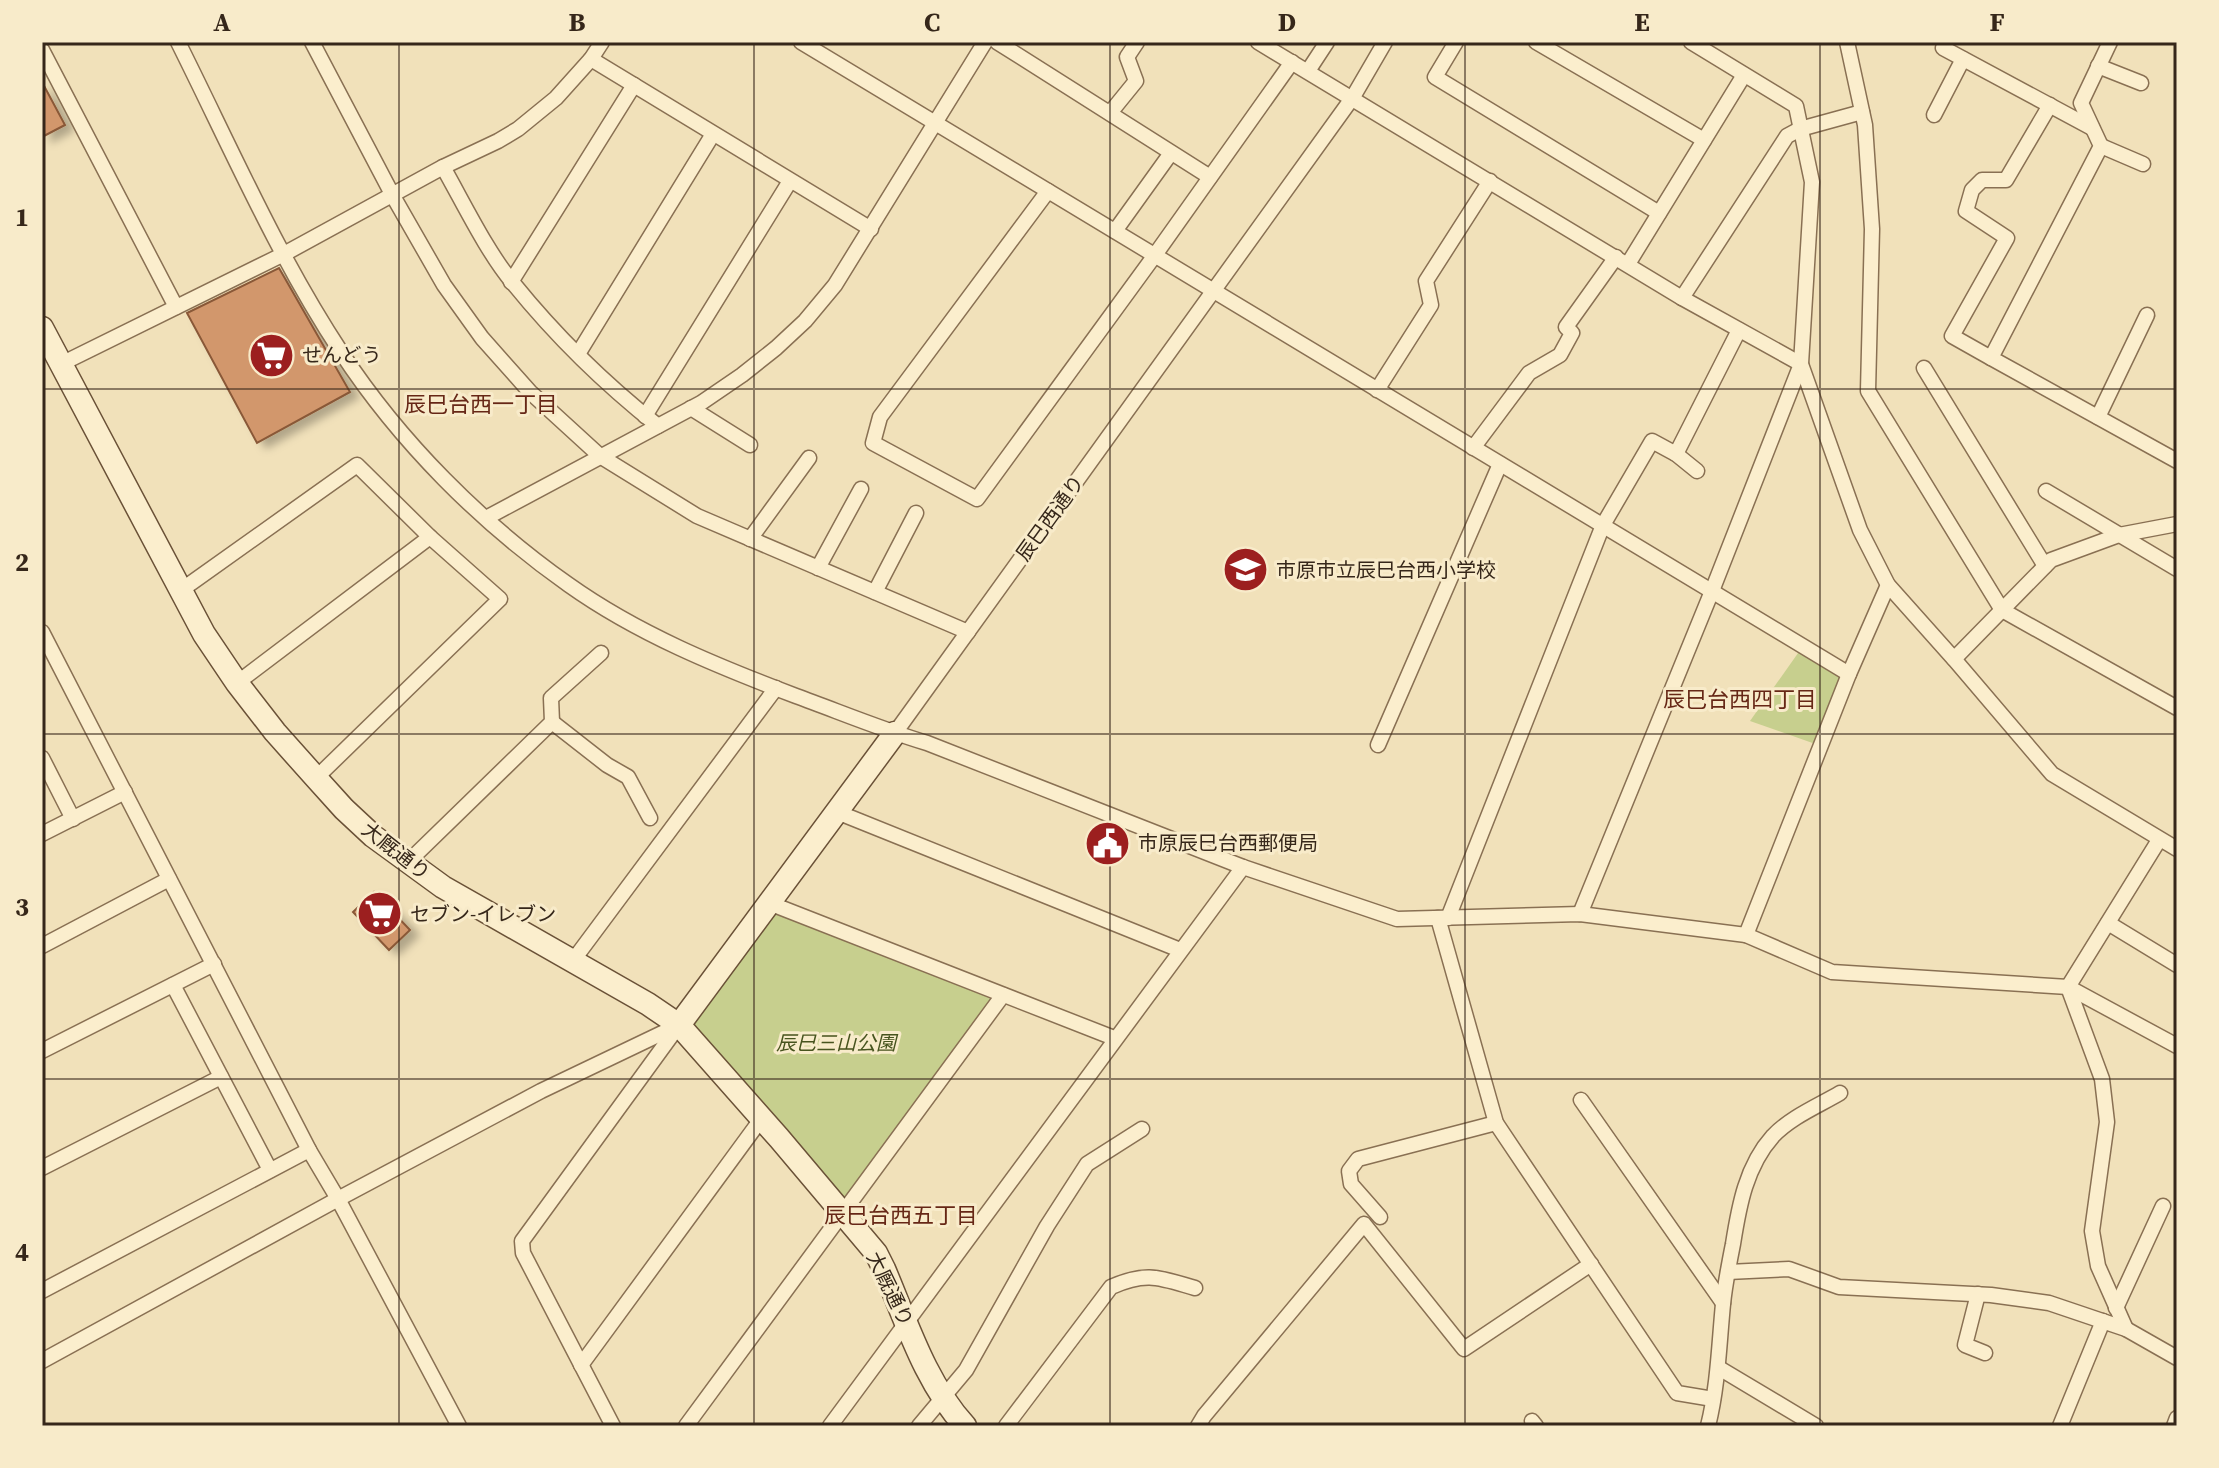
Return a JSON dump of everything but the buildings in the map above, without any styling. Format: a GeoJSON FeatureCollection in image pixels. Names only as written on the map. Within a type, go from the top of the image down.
{"type":"FeatureCollection","features":[{"type":"Feature","properties":{"kind":"street"},"geometry":{"type":"LineString","coordinates":[[178,42],[315,311],[375,399],[421,453],[486,518],[570,586],[644,631],[776,688],[927,743],[1243,867],[1397,919],[1580,914],[1746,935],[1832,972],[2068,987],[2177,1046]]}},
{"type":"Feature","properties":{"kind":"street"},"geometry":{"type":"LineString","coordinates":[[312,42],[444,285],[482,338],[530,392],[600,456],[697,516],[968,632]]}},
{"type":"Feature","properties":{"kind":"street"},"geometry":{"type":"LineString","coordinates":[[61,364],[284,254],[443,167],[498,141],[556,98],[602,42]]}},
{"type":"Feature","properties":{"kind":"street"},"geometry":{"type":"LineString","coordinates":[[801,42],[1849,674]]}},
{"type":"Feature","properties":{"kind":"street"},"geometry":{"type":"LineString","coordinates":[[486,518],[600,456],[652,421],[691,408],[742,375],[805,321],[835,285],[985,42]]}},
{"type":"Feature","properties":{"kind":"street"},"geometry":{"type":"LineString","coordinates":[[997,42],[1210,177]]}},
{"type":"Feature","properties":{"kind":"street"},"geometry":{"type":"LineString","coordinates":[[1110,113],[1136,81],[1127,57],[1137,42]]}},
{"type":"Feature","properties":{"kind":"street"},"geometry":{"type":"LineString","coordinates":[[1258,42],[1682,298],[1801,364],[1860,530],[1888,585],[2052,774],[2177,849]]}},
{"type":"Feature","properties":{"kind":"street"},"geometry":{"type":"LineString","coordinates":[[1308,71],[1327,42]]}},
{"type":"Feature","properties":{"kind":"street","name":"辰巳西通り"},"geometry":{"type":"LineString","coordinates":[[679,1025],[895,733],[1214,291],[1353,97],[1385,42]]}},
{"type":"Feature","properties":{"kind":"street"},"geometry":{"type":"LineString","coordinates":[[1456,42],[1435,77],[1659,213]]}},
{"type":"Feature","properties":{"kind":"street"},"geometry":{"type":"LineString","coordinates":[[1536,42],[1704,140]]}},
{"type":"Feature","properties":{"kind":"street"},"geometry":{"type":"LineString","coordinates":[[1580,914],[1801,364],[1812,182],[1796,106],[1744,75],[1715,48],[1691,42]]}},
{"type":"Feature","properties":{"kind":"street"},"geometry":{"type":"LineString","coordinates":[[1847,42],[1862,112],[1872,229],[1868,391],[2002,610],[2177,708]]}},
{"type":"Feature","properties":{"kind":"street"},"geometry":{"type":"LineString","coordinates":[[1946,42],[1943,48],[2093,128]]}},
{"type":"Feature","properties":{"kind":"street"},"geometry":{"type":"LineString","coordinates":[[2110,42],[2081,103],[2101,146],[2143,164]]}},
{"type":"Feature","properties":{"kind":"street"},"geometry":{"type":"LineString","coordinates":[[42,50],[176,307]]}},
{"type":"Feature","properties":{"kind":"street"},"geometry":{"type":"LineString","coordinates":[[591,59],[871,229]]}},
{"type":"Feature","properties":{"kind":"street"},"geometry":{"type":"LineString","coordinates":[[1934,115],[1963,59]]}},
{"type":"Feature","properties":{"kind":"street"},"geometry":{"type":"LineString","coordinates":[[1048,191],[880,417],[873,443],[977,499],[1292,62]]}},
{"type":"Feature","properties":{"kind":"street"},"geometry":{"type":"LineString","coordinates":[[2098,66],[2141,83]]}},
{"type":"Feature","properties":{"kind":"street"},"geometry":{"type":"LineString","coordinates":[[1473,448],[1529,373],[1560,355],[1572,333],[1566,327],[1659,213],[1744,75]]}},
{"type":"Feature","properties":{"kind":"street"},"geometry":{"type":"LineString","coordinates":[[511,282],[634,85]]}},
{"type":"Feature","properties":{"kind":"street"},"geometry":{"type":"LineString","coordinates":[[2050,105],[2006,180],[1982,180],[1972,190],[1966,211],[2007,238],[1952,336],[2177,461]]}},
{"type":"Feature","properties":{"kind":"street"},"geometry":{"type":"LineString","coordinates":[[1682,298],[1787,136],[1800,129],[1862,112]]}},
{"type":"Feature","properties":{"kind":"street"},"geometry":{"type":"LineString","coordinates":[[578,354],[713,134]]}},
{"type":"Feature","properties":{"kind":"street"},"geometry":{"type":"LineString","coordinates":[[1991,358],[2101,146]]}},
{"type":"Feature","properties":{"kind":"street"},"geometry":{"type":"LineString","coordinates":[[1115,231],[1171,153]]}},
{"type":"Feature","properties":{"kind":"street"},"geometry":{"type":"LineString","coordinates":[[443,167],[511,282],[578,354],[652,421]]}},
{"type":"Feature","properties":{"kind":"street"},"geometry":{"type":"LineString","coordinates":[[652,421],[790,181]]}},
{"type":"Feature","properties":{"kind":"street"},"geometry":{"type":"LineString","coordinates":[[1377,390],[1431,305],[1426,281],[1490,181]]}},
{"type":"Feature","properties":{"kind":"street"},"geometry":{"type":"LineString","coordinates":[[2098,417],[2147,315]]}},
{"type":"Feature","properties":{"kind":"street","name":"大厩通り"},"geometry":{"type":"LineString","coordinates":[[42,328],[204,634],[275,732],[344,809],[408,862],[474,906],[648,1004],[679,1025],[876,1253],[930,1377],[942,1398],[965,1426]]}},
{"type":"Feature","properties":{"kind":"street"},"geometry":{"type":"LineString","coordinates":[[1676,454],[1739,330]]}},
{"type":"Feature","properties":{"kind":"street"},"geometry":{"type":"LineString","coordinates":[[1924,368],[2045,566]]}},
{"type":"Feature","properties":{"kind":"street"},"geometry":{"type":"LineString","coordinates":[[691,408],[750,445]]}},
{"type":"Feature","properties":{"kind":"street"},"geometry":{"type":"LineString","coordinates":[[1697,471],[1676,454],[1652,441],[1603,525],[1443,918],[1496,1123],[1677,1393],[1713,1399]]}},
{"type":"Feature","properties":{"kind":"street"},"geometry":{"type":"LineString","coordinates":[[750,539],[809,458]]}},
{"type":"Feature","properties":{"kind":"street"},"geometry":{"type":"LineString","coordinates":[[1378,745],[1500,464]]}},
{"type":"Feature","properties":{"kind":"street"},"geometry":{"type":"LineString","coordinates":[[180,591],[357,465],[430,537],[500,599],[316,778]]}},
{"type":"Feature","properties":{"kind":"street"},"geometry":{"type":"LineString","coordinates":[[818,568],[861,489]]}},
{"type":"Feature","properties":{"kind":"street"},"geometry":{"type":"LineString","coordinates":[[2046,491],[2177,569]]}},
{"type":"Feature","properties":{"kind":"street"},"geometry":{"type":"LineString","coordinates":[[875,592],[916,513]]}},
{"type":"Feature","properties":{"kind":"street"},"geometry":{"type":"LineString","coordinates":[[1954,659],[2051,560],[2119,535],[2177,524]]}},
{"type":"Feature","properties":{"kind":"street"},"geometry":{"type":"LineString","coordinates":[[237,683],[430,537]]}},
{"type":"Feature","properties":{"kind":"street"},"geometry":{"type":"LineString","coordinates":[[1746,935],[1849,674],[1888,585]]}},
{"type":"Feature","properties":{"kind":"street"},"geometry":{"type":"LineString","coordinates":[[42,632],[309,1150],[459,1426]]}},
{"type":"Feature","properties":{"kind":"street"},"geometry":{"type":"LineString","coordinates":[[408,862],[552,722],[551,698],[601,653]]}},
{"type":"Feature","properties":{"kind":"street"},"geometry":{"type":"LineString","coordinates":[[572,962],[776,688]]}},
{"type":"Feature","properties":{"kind":"street"},"geometry":{"type":"LineString","coordinates":[[552,722],[607,765],[628,777],[650,818]]}},
{"type":"Feature","properties":{"kind":"street"},"geometry":{"type":"LineString","coordinates":[[42,758],[73,819]]}},
{"type":"Feature","properties":{"kind":"street"},"geometry":{"type":"LineString","coordinates":[[42,834],[125,792]]}},
{"type":"Feature","properties":{"kind":"street"},"geometry":{"type":"LineString","coordinates":[[837,812],[1180,950]]}},
{"type":"Feature","properties":{"kind":"street"},"geometry":{"type":"LineString","coordinates":[[2068,987],[2159,840]]}},
{"type":"Feature","properties":{"kind":"street"},"geometry":{"type":"LineString","coordinates":[[830,1426],[1243,867]]}},
{"type":"Feature","properties":{"kind":"street"},"geometry":{"type":"LineString","coordinates":[[42,946],[169,879]]}},
{"type":"Feature","properties":{"kind":"street"},"geometry":{"type":"LineString","coordinates":[[769,903],[1114,1038]]}},
{"type":"Feature","properties":{"kind":"street"},"geometry":{"type":"LineString","coordinates":[[2108,923],[2177,965]]}},
{"type":"Feature","properties":{"kind":"street"},"geometry":{"type":"LineString","coordinates":[[42,1051],[214,964]]}},
{"type":"Feature","properties":{"kind":"street"},"geometry":{"type":"LineString","coordinates":[[173,985],[270,1170]]}},
{"type":"Feature","properties":{"kind":"street"},"geometry":{"type":"LineString","coordinates":[[2068,987],[2102,1079],[2107,1122],[2092,1231],[2098,1266],[2126,1329]]}},
{"type":"Feature","properties":{"kind":"street"},"geometry":{"type":"LineString","coordinates":[[686,1426],[1003,995]]}},
{"type":"Feature","properties":{"kind":"street"},"geometry":{"type":"LineString","coordinates":[[42,1361],[541,1091],[679,1025]]}},
{"type":"Feature","properties":{"kind":"street"},"geometry":{"type":"LineString","coordinates":[[613,1426],[523,1253],[522,1241],[679,1025]]}},
{"type":"Feature","properties":{"kind":"street"},"geometry":{"type":"LineString","coordinates":[[42,1168],[221,1077]]}},
{"type":"Feature","properties":{"kind":"street"},"geometry":{"type":"LineString","coordinates":[[1711,1425],[1723,1303],[1737,1217],[1749,1174],[1771,1138],[1785,1125],[1840,1093]]}},
{"type":"Feature","properties":{"kind":"street"},"geometry":{"type":"LineString","coordinates":[[1581,1100],[1723,1303]]}},
{"type":"Feature","properties":{"kind":"street"},"geometry":{"type":"LineString","coordinates":[[581,1365],[762,1118]]}},
{"type":"Feature","properties":{"kind":"street"},"geometry":{"type":"LineString","coordinates":[[1380,1217],[1351,1184],[1349,1171],[1358,1159],[1496,1123]]}},
{"type":"Feature","properties":{"kind":"street"},"geometry":{"type":"LineString","coordinates":[[919,1426],[966,1370],[1047,1226],[1087,1164],[1142,1129]]}},
{"type":"Feature","properties":{"kind":"street"},"geometry":{"type":"LineString","coordinates":[[42,1291],[309,1150]]}},
{"type":"Feature","properties":{"kind":"street"},"geometry":{"type":"LineString","coordinates":[[2116,1308],[2163,1206]]}},
{"type":"Feature","properties":{"kind":"street"},"geometry":{"type":"LineString","coordinates":[[1198,1426],[1364,1224],[1464,1349],[1591,1264]]}},
{"type":"Feature","properties":{"kind":"street"},"geometry":{"type":"LineString","coordinates":[[1728,1272],[1789,1269],[1839,1287],[1978,1294],[2049,1303],[2126,1329],[2177,1358]]}},
{"type":"Feature","properties":{"kind":"street"},"geometry":{"type":"LineString","coordinates":[[1006,1426],[1111,1287],[1131,1278],[1156,1277],[1195,1288]]}},
{"type":"Feature","properties":{"kind":"street"},"geometry":{"type":"LineString","coordinates":[[1978,1294],[1965,1345],[1985,1353]]}},
{"type":"Feature","properties":{"kind":"street"},"geometry":{"type":"LineString","coordinates":[[2060,1426],[2103,1321]]}},
{"type":"Feature","properties":{"kind":"street"},"geometry":{"type":"LineString","coordinates":[[1719,1368],[1816,1426]]}},
{"type":"Feature","properties":{"kind":"street"},"geometry":{"type":"LineString","coordinates":[[2174,1426],[2177,1418]]}},
{"type":"Feature","properties":{"kind":"green space"},"geometry":{"type":"Polygon","coordinates":[[[1803,646],[1849,674],[1821,746],[1750,721],[1803,646]]]}},
{"type":"Feature","properties":{"kind":"green space","name":"辰巳三山公園"},"geometry":{"type":"Polygon","coordinates":[[[769,903],[1003,995],[843,1213],[679,1025],[769,903]]]}},
{"type":"Feature","properties":{"kind":"place","name":"せんどう"},"geometry":{"type":"Point","coordinates":[271,355]}},
{"type":"Feature","properties":{"kind":"place","name":"市原市立辰巳台西小学校"},"geometry":{"type":"Point","coordinates":[1245,570]}},
{"type":"Feature","properties":{"kind":"place","name":"市原辰巳台西郵便局"},"geometry":{"type":"Point","coordinates":[1107,843]}},
{"type":"Feature","properties":{"kind":"place","name":"セブン-イレブン"},"geometry":{"type":"Point","coordinates":[379,914]}},
{"type":"Feature","properties":{"kind":"district","name":"辰巳台西一丁目"},"geometry":{"type":"Point","coordinates":[481,404]}},
{"type":"Feature","properties":{"kind":"district","name":"辰巳台西四丁目"},"geometry":{"type":"Point","coordinates":[1740,699]}},
{"type":"Feature","properties":{"kind":"district","name":"辰巳台西五丁目"},"geometry":{"type":"Point","coordinates":[901,1215]}}]}
